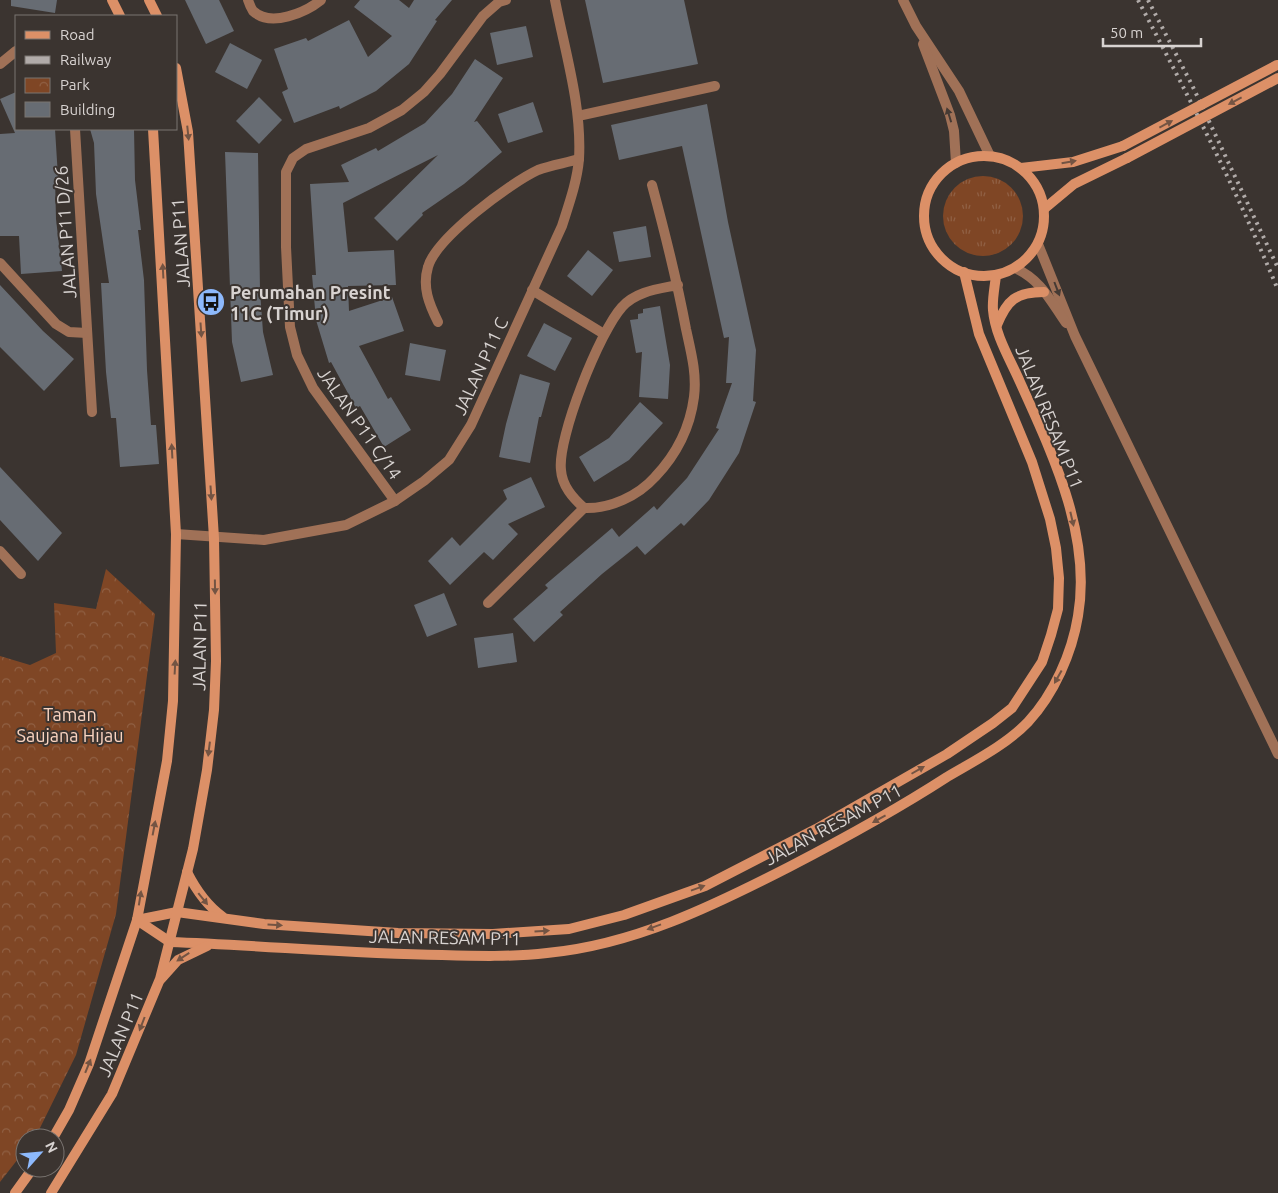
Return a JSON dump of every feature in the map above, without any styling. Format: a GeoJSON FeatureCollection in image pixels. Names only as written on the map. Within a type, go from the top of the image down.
{"type":"FeatureCollection","features":[{"type":"Feature","properties":{"kind":"main road"},"geometry":{"type":"LineString","coordinates":[[112,0],[120,15]]}},
{"type":"Feature","properties":{"kind":"main road"},"geometry":{"type":"LineString","coordinates":[[149,0],[156,15]]}},
{"type":"Feature","properties":{"kind":"main road"},"geometry":{"type":"LineString","coordinates":[[1021,168],[1073,162],[1123,146],[1278,65]]}},
{"type":"Feature","properties":{"kind":"main road"},"geometry":{"type":"LineString","coordinates":[[1044,209],[1074,184],[1278,78]]}},
{"type":"Feature","properties":{"kind":"main road","name":"JALAN P11"},"geometry":{"type":"LineString","coordinates":[[51,1193],[112,1094],[160,979],[187,872],[207,770],[214,710],[216,661],[214,538],[188,132],[178,79]]}},
{"type":"Feature","properties":{"kind":"main road","name":"JALAN P11"},"geometry":{"type":"LineString","coordinates":[[58,1128],[89,1064],[137,920],[167,761],[173,701],[176,534],[153,130]]}},
{"type":"Feature","properties":{"kind":"main road"},"geometry":{"type":"LineString","coordinates":[[990,156],[1006,160],[1021,168],[1037,186],[1044,209],[1044,227],[1038,244],[1015,268],[996,275],[980,276],[964,272],[949,264],[937,252],[928,237],[925,220],[926,203],[932,187],[942,173],[956,163],[972,157],[990,156]]}},
{"type":"Feature","properties":{"kind":"main road","name":"JALAN RESAM P11"},"geometry":{"type":"LineString","coordinates":[[137,920],[177,912],[264,924],[398,933],[493,934],[569,929],[624,915],[705,886],[816,829],[947,754],[1012,708],[1042,662],[1052,635],[1058,610],[1059,578],[1056,548],[1032,462],[979,334],[964,272]]}},
{"type":"Feature","properties":{"kind":"main road","name":"JALAN RESAM P11"},"geometry":{"type":"LineString","coordinates":[[170,942],[397,954],[493,956],[573,950],[630,936],[714,905],[826,848],[909,802],[1006,740],[1028,723],[1061,670],[1072,643],[1079,613],[1080,577],[1071,514],[1052,455],[992,309],[996,275]]}},
{"type":"Feature","properties":{"kind":"main road"},"geometry":{"type":"LineString","coordinates":[[997,325],[1004,307],[1013,299],[1026,292],[1044,292]]}},
{"type":"Feature","properties":{"kind":"main road"},"geometry":{"type":"LineString","coordinates":[[187,872],[200,894],[213,910],[227,919]]}},
{"type":"Feature","properties":{"kind":"main road"},"geometry":{"type":"LineString","coordinates":[[137,920],[170,942]]}},
{"type":"Feature","properties":{"kind":"main road"},"geometry":{"type":"LineString","coordinates":[[160,979],[178,960],[198,948],[212,944]]}},
{"type":"Feature","properties":{"kind":"main road"},"geometry":{"type":"LineString","coordinates":[[15,1193],[26,1178]]}},
{"type":"Feature","properties":{"kind":"street"},"geometry":{"type":"LineString","coordinates":[[248,0],[254,11],[265,17],[280,19],[314,6],[321,0]]}},
{"type":"Feature","properties":{"kind":"street","name":"JALAN P11 C/14"},"geometry":{"type":"LineString","coordinates":[[395,501],[313,388],[297,355],[290,327],[286,247],[286,172],[293,158],[306,149],[369,128],[402,110],[424,92],[440,74],[483,16],[499,2],[506,0]]}},
{"type":"Feature","properties":{"kind":"street","name":"JALAN P11 C"},"geometry":{"type":"LineString","coordinates":[[176,534],[264,540],[346,525],[395,501],[449,460],[471,425],[562,226],[573,194],[579,160],[578,116],[555,0]]}},
{"type":"Feature","properties":{"kind":"street"},"geometry":{"type":"LineString","coordinates":[[903,0],[916,26],[950,115],[954,130],[956,163]]}},
{"type":"Feature","properties":{"kind":"street"},"geometry":{"type":"LineString","coordinates":[[916,26],[959,91],[990,156]]}},
{"type":"Feature","properties":{"kind":"street"},"geometry":{"type":"LineString","coordinates":[[0,64],[15,52]]}},
{"type":"Feature","properties":{"kind":"street"},"geometry":{"type":"LineString","coordinates":[[578,116],[715,86]]}},
{"type":"Feature","properties":{"kind":"street","name":"JALAN P11 D/26"},"geometry":{"type":"LineString","coordinates":[[75,130],[92,412]]}},
{"type":"Feature","properties":{"kind":"street"},"geometry":{"type":"LineString","coordinates":[[438,322],[428,302],[428,266],[437,250],[449,235],[520,179],[540,169],[579,160]]}},
{"type":"Feature","properties":{"kind":"street"},"geometry":{"type":"LineString","coordinates":[[488,603],[584,508],[598,508],[636,492],[648,484],[664,468],[679,447],[694,397],[695,376],[678,285],[652,185]]}},
{"type":"Feature","properties":{"kind":"street"},"geometry":{"type":"LineString","coordinates":[[1038,244],[1075,336],[1278,754]]}},
{"type":"Feature","properties":{"kind":"street","name":"JALAN P11 D/26"},"geometry":{"type":"LineString","coordinates":[[0,263],[56,324],[69,332],[87,334]]}},
{"type":"Feature","properties":{"kind":"street"},"geometry":{"type":"LineString","coordinates":[[1015,268],[1031,275],[1075,336]]}},
{"type":"Feature","properties":{"kind":"street"},"geometry":{"type":"LineString","coordinates":[[584,508],[565,486],[560,471],[562,453],[581,386],[604,334],[622,307],[634,297],[646,292],[678,285]]}},
{"type":"Feature","properties":{"kind":"street"},"geometry":{"type":"LineString","coordinates":[[532,290],[604,334]]}},
{"type":"Feature","properties":{"kind":"street"},"geometry":{"type":"LineString","coordinates":[[0,551],[21,574]]}},
{"type":"Feature","properties":{"kind":"green space"},"geometry":{"type":"Polygon","coordinates":[[[975,176],[991,176],[1012,187],[1023,208],[1023,224],[1012,245],[991,256],[975,256],[961,250],[949,238],[943,224],[943,208],[949,194],[961,182],[975,176]]]}},
{"type":"Feature","properties":{"kind":"green space","name":"Taman Saujana Hijau"},"geometry":{"type":"Polygon","coordinates":[[[106,569],[155,614],[116,914],[76,1055],[40,1128],[15,1128],[15,1163],[0,1182],[0,656],[30,665],[56,653],[54,603],[96,609],[106,569]]]}},
{"type":"Feature","properties":{"kind":"building"},"geometry":{"type":"Polygon","coordinates":[[[11,0],[57,0],[55,13],[11,6],[11,0]]]}},
{"type":"Feature","properties":{"kind":"building"},"geometry":{"type":"Polygon","coordinates":[[[185,0],[219,0],[234,31],[206,44],[185,0]]]}},
{"type":"Feature","properties":{"kind":"building"},"geometry":{"type":"Polygon","coordinates":[[[360,0],[399,0],[409,8],[414,0],[452,0],[435,20],[437,21],[409,64],[376,91],[340,109],[339,106],[294,123],[282,92],[288,89],[274,49],[306,38],[308,41],[349,20],[368,57],[392,36],[354,7],[360,0]]]}},
{"type":"Feature","properties":{"kind":"building"},"geometry":{"type":"Polygon","coordinates":[[[585,0],[684,0],[698,64],[603,83],[585,0]]]}},
{"type":"Feature","properties":{"kind":"building"},"geometry":{"type":"Polygon","coordinates":[[[526,26],[533,57],[497,65],[490,33],[526,26]]]}},
{"type":"Feature","properties":{"kind":"building"},"geometry":{"type":"Polygon","coordinates":[[[230,43],[262,60],[247,89],[215,72],[230,43]]]}},
{"type":"Feature","properties":{"kind":"building"},"geometry":{"type":"Polygon","coordinates":[[[475,59],[503,78],[474,122],[477,121],[502,152],[464,184],[422,213],[423,215],[397,241],[374,218],[438,155],[343,203],[348,252],[394,250],[396,285],[348,286],[349,311],[392,297],[404,331],[359,346],[388,399],[391,397],[411,430],[384,447],[360,406],[356,408],[331,362],[329,363],[316,320],[312,275],[316,275],[310,184],[349,182],[341,165],[376,148],[378,151],[425,123],[452,94],[475,59]]]}},
{"type":"Feature","properties":{"kind":"building"},"geometry":{"type":"Polygon","coordinates":[[[15,92],[15,130],[55,130],[58,177],[55,177],[56,219],[62,271],[21,274],[19,236],[0,236],[0,134],[15,133],[0,99],[15,92]]]}},
{"type":"Feature","properties":{"kind":"building"},"geometry":{"type":"Polygon","coordinates":[[[259,97],[282,120],[259,144],[236,121],[259,97]]]}},
{"type":"Feature","properties":{"kind":"building"},"geometry":{"type":"Polygon","coordinates":[[[533,102],[543,132],[508,143],[498,114],[533,102]]]}},
{"type":"Feature","properties":{"kind":"building"},"geometry":{"type":"Polygon","coordinates":[[[707,104],[728,222],[756,350],[753,401],[756,402],[739,453],[709,500],[684,526],[681,523],[645,555],[637,546],[602,574],[560,612],[563,615],[534,642],[513,619],[548,588],[545,585],[612,528],[619,537],[654,506],[657,510],[687,478],[719,429],[716,428],[732,383],[726,383],[729,337],[724,338],[682,146],[619,160],[611,125],[707,104]]]}},
{"type":"Feature","properties":{"kind":"building"},"geometry":{"type":"Polygon","coordinates":[[[90,130],[134,130],[135,180],[141,230],[138,230],[144,280],[151,425],[156,425],[159,464],[120,467],[116,418],[111,418],[106,372],[101,283],[109,283],[96,194],[94,143],[90,130]]]}},
{"type":"Feature","properties":{"kind":"building"},"geometry":{"type":"Polygon","coordinates":[[[225,152],[258,153],[260,291],[263,332],[273,375],[241,382],[232,342],[225,152]]]}},
{"type":"Feature","properties":{"kind":"building"},"geometry":{"type":"Polygon","coordinates":[[[646,226],[651,257],[619,262],[613,232],[646,226]]]}},
{"type":"Feature","properties":{"kind":"building"},"geometry":{"type":"Polygon","coordinates":[[[588,250],[613,270],[592,296],[567,276],[588,250]]]}},
{"type":"Feature","properties":{"kind":"building"},"geometry":{"type":"Polygon","coordinates":[[[0,285],[43,331],[74,359],[44,391],[0,347],[0,285]]]}},
{"type":"Feature","properties":{"kind":"building"},"geometry":{"type":"Polygon","coordinates":[[[660,306],[670,365],[668,399],[639,397],[642,352],[636,353],[630,320],[638,319],[638,314],[643,313],[643,309],[660,306]]]}},
{"type":"Feature","properties":{"kind":"building"},"geometry":{"type":"Polygon","coordinates":[[[544,323],[572,338],[555,371],[527,356],[544,323]]]}},
{"type":"Feature","properties":{"kind":"building"},"geometry":{"type":"Polygon","coordinates":[[[410,343],[446,350],[440,381],[405,375],[410,343]]]}},
{"type":"Feature","properties":{"kind":"building"},"geometry":{"type":"Polygon","coordinates":[[[520,374],[550,383],[541,417],[539,417],[530,463],[499,457],[520,374]]]}},
{"type":"Feature","properties":{"kind":"building"},"geometry":{"type":"Polygon","coordinates":[[[640,402],[663,423],[629,460],[594,482],[579,457],[609,438],[640,402]]]}},
{"type":"Feature","properties":{"kind":"building"},"geometry":{"type":"Polygon","coordinates":[[[0,467],[62,533],[38,561],[0,520],[0,467]]]}},
{"type":"Feature","properties":{"kind":"building"},"geometry":{"type":"Polygon","coordinates":[[[531,477],[545,507],[508,524],[518,534],[493,560],[484,552],[450,585],[428,561],[452,537],[460,546],[507,499],[503,490],[531,477]]]}},
{"type":"Feature","properties":{"kind":"building"},"geometry":{"type":"Polygon","coordinates":[[[444,593],[457,625],[427,637],[414,605],[444,593]]]}},
{"type":"Feature","properties":{"kind":"building"},"geometry":{"type":"Polygon","coordinates":[[[513,633],[517,662],[478,668],[474,638],[513,633]]]}},
{"type":"Feature","properties":{"kind":"railway"},"geometry":{"type":"LineString","coordinates":[[1138,0],[1246,216],[1278,290]]}},
{"type":"Feature","properties":{"kind":"railway"},"geometry":{"type":"LineString","coordinates":[[1148,0],[1192,85],[1278,268]]}},
{"type":"Feature","properties":{"kind":"place","name":"Perumahan Presint 11C (Timur)"},"geometry":{"type":"Point","coordinates":[211,302]}}]}
